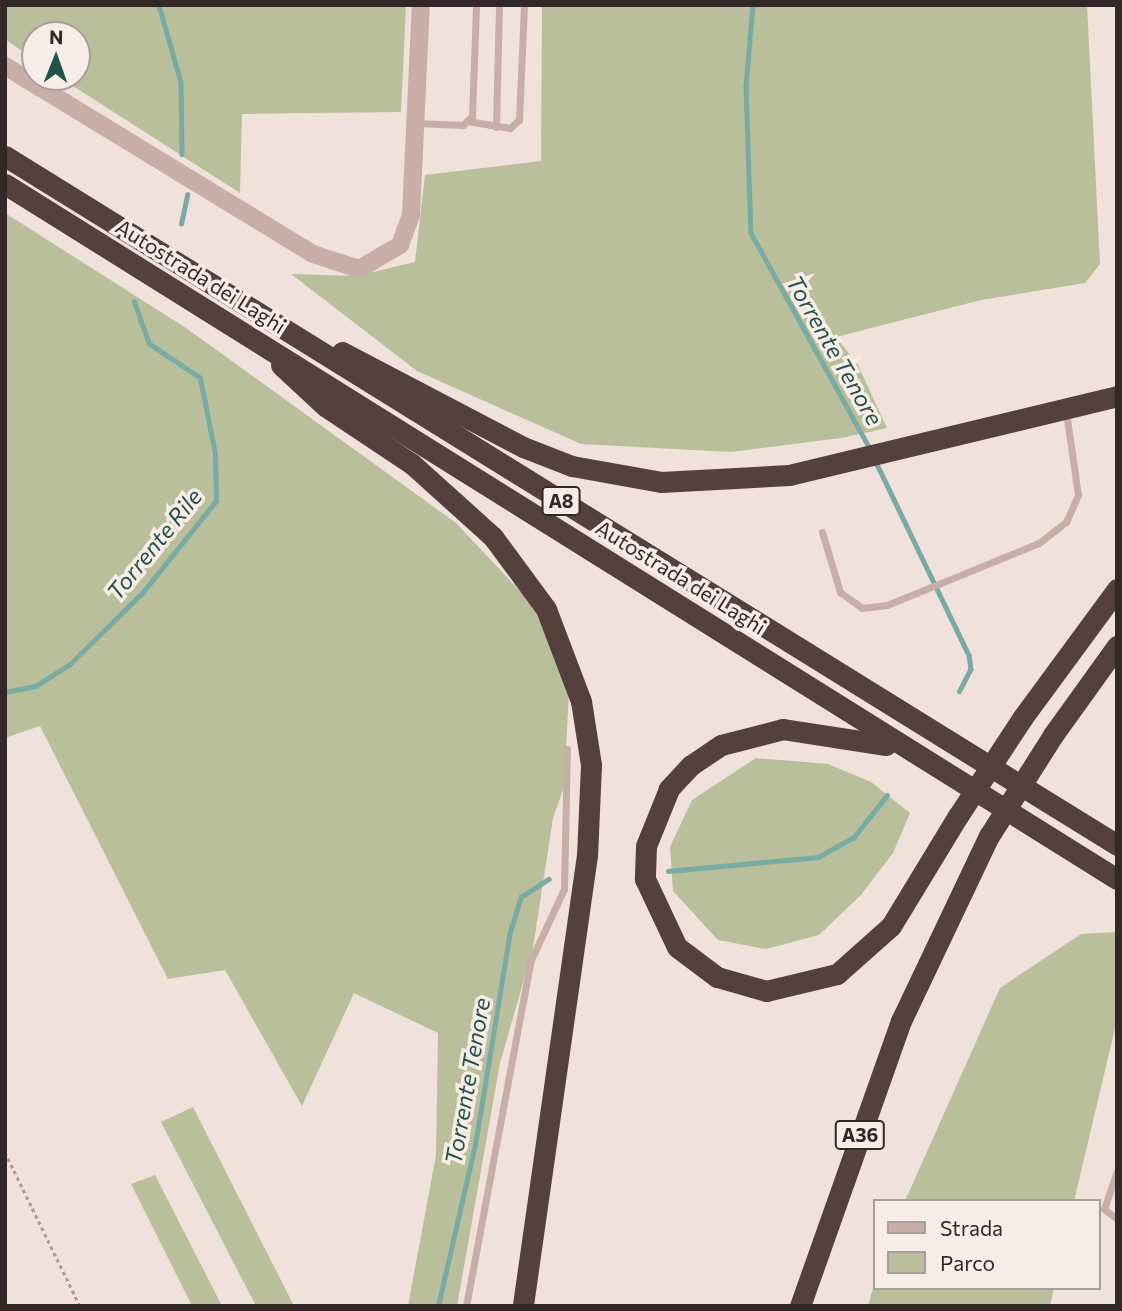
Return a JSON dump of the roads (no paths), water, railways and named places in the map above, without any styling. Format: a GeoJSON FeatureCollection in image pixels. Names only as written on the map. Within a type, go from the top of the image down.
{"type":"FeatureCollection","features":[{"type":"Feature","properties":{"kind":"highway","name":"Autostrada dei Laghi"},"geometry":{"type":"LineString","coordinates":[[5,156],[1117,845]]}},
{"type":"Feature","properties":{"kind":"highway","name":"Autostrada dei Laghi"},"geometry":{"type":"LineString","coordinates":[[5,184],[1117,879]]}},
{"type":"Feature","properties":{"kind":"highway"},"geometry":{"type":"LineString","coordinates":[[257,313],[365,362],[495,435],[572,466],[707,483],[849,461],[1117,396]]}},
{"type":"Feature","properties":{"kind":"highway"},"geometry":{"type":"LineString","coordinates":[[244,331],[325,406],[412,464],[493,537],[546,610],[578,689],[591,765],[587,855],[523,1306]]}},
{"type":"Feature","properties":{"kind":"highway"},"geometry":{"type":"LineString","coordinates":[[919,757],[864,738],[783,729],[720,744],[691,765],[664,799],[646,846],[645,879],[667,935],[697,964],[744,988],[766,991],[837,974],[891,926],[1023,717],[1117,589]]}},
{"type":"Feature","properties":{"kind":"highway","name":"A36"},"geometry":{"type":"LineString","coordinates":[[800,1306],[818,1248],[901,1021],[989,836],[1053,735],[1117,646]]}},
{"type":"Feature","properties":{"kind":"street"},"geometry":{"type":"LineString","coordinates":[[5,66],[313,254],[359,269],[400,246],[411,214],[421,5]]}},
{"type":"Feature","properties":{"kind":"lane"},"geometry":{"type":"LineString","coordinates":[[467,121],[476,5]]}},
{"type":"Feature","properties":{"kind":"lane"},"geometry":{"type":"LineString","coordinates":[[496,127],[499,5]]}},
{"type":"Feature","properties":{"kind":"lane"},"geometry":{"type":"LineString","coordinates":[[416,123],[467,121],[510,128],[519,120],[524,5]]}},
{"type":"Feature","properties":{"kind":"lane"},"geometry":{"type":"LineString","coordinates":[[822,532],[840,592],[854,607],[872,608],[1039,543],[1066,522],[1079,479],[1066,408]]}},
{"type":"Feature","properties":{"kind":"lane"},"geometry":{"type":"LineString","coordinates":[[466,1306],[531,960],[564,889],[567,750]]}},
{"type":"Feature","properties":{"kind":"lane"},"geometry":{"type":"LineString","coordinates":[[1117,1171],[1104,1209],[1117,1219]]}},
{"type":"Feature","properties":{"kind":"waterway","name":"Torrente Rile"},"geometry":{"type":"LineString","coordinates":[[159,5],[181,82],[182,154]]}},
{"type":"Feature","properties":{"kind":"waterway","name":"Torrente Tenore"},"geometry":{"type":"LineString","coordinates":[[753,5],[746,86],[751,233],[870,449]]}},
{"type":"Feature","properties":{"kind":"waterway","name":"Torrente Rile"},"geometry":{"type":"LineString","coordinates":[[181,224],[187,195]]}},
{"type":"Feature","properties":{"kind":"waterway","name":"Torrente Rile"},"geometry":{"type":"LineString","coordinates":[[5,692],[36,686],[70,664],[143,592],[216,501],[215,454],[200,378],[149,344],[134,302]]}},
{"type":"Feature","properties":{"kind":"waterway","name":"Torrente Tenore"},"geometry":{"type":"LineString","coordinates":[[875,460],[969,655],[971,669],[960,691]]}},
{"type":"Feature","properties":{"kind":"waterway","name":"Torrente Tenore"},"geometry":{"type":"LineString","coordinates":[[668,871],[818,857],[854,837],[887,795]]}},
{"type":"Feature","properties":{"kind":"waterway","name":"Torrente Tenore"},"geometry":{"type":"LineString","coordinates":[[438,1306],[475,1145],[510,932],[521,897],[549,879]]}}]}
